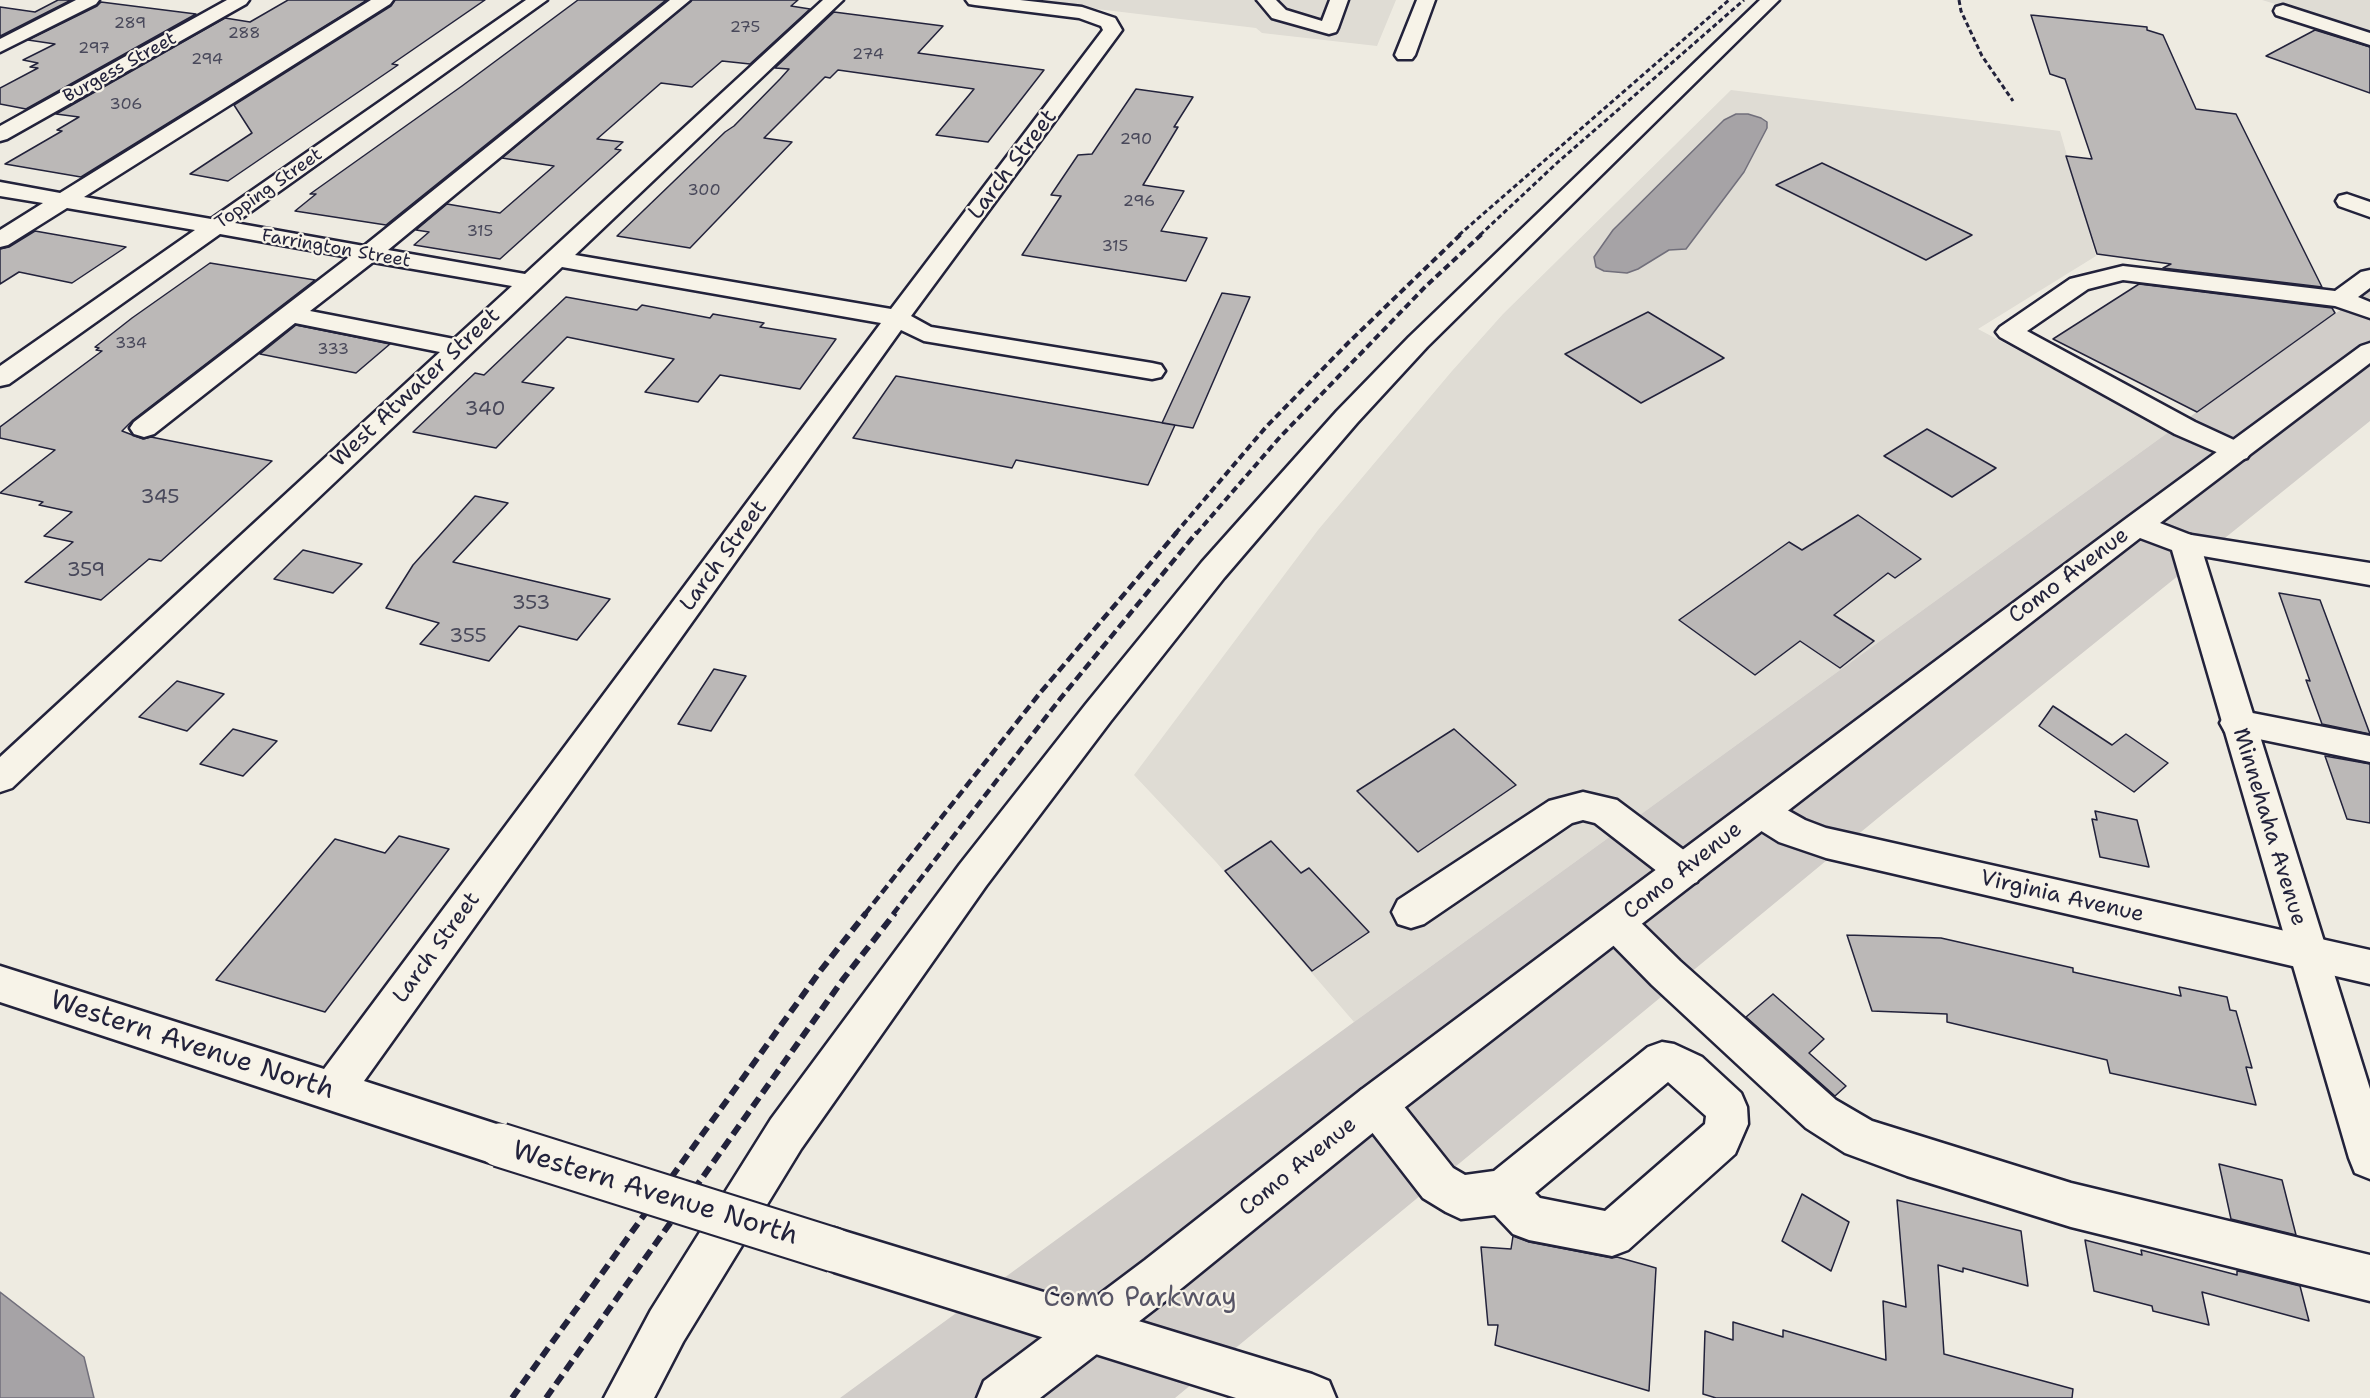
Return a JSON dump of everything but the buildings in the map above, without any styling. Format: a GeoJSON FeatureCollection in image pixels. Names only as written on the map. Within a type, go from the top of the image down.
{"type":"FeatureCollection","features":[{"type":"Feature","properties":{"kind":"street"},"geometry":{"type":"LineString","coordinates":[[0,46],[90,0]]}},
{"type":"Feature","properties":{"kind":"street","name":"Burgess Street"},"geometry":{"type":"LineString","coordinates":[[0,135],[240,0]]}},
{"type":"Feature","properties":{"kind":"street"},"geometry":{"type":"LineString","coordinates":[[0,240],[384,0]]}},
{"type":"Feature","properties":{"kind":"street","name":"Topping Street"},"geometry":{"type":"LineString","coordinates":[[0,378],[538,0]]}},
{"type":"Feature","properties":{"kind":"street"},"geometry":{"type":"LineString","coordinates":[[144,428],[367,255],[681,0]]}},
{"type":"Feature","properties":{"kind":"street","name":"West Atwater Street"},"geometry":{"type":"LineString","coordinates":[[0,778],[834,0]]}},
{"type":"Feature","properties":{"kind":"street","name":"Larch Street"},"geometry":{"type":"LineString","coordinates":[[332,1092],[897,318],[1113,30],[1108,22],[1082,13],[975,0]]}},
{"type":"Feature","properties":{"kind":"street"},"geometry":{"type":"LineString","coordinates":[[1266,0],[1279,14],[1329,28],[1339,0]]}},
{"type":"Feature","properties":{"kind":"street"},"geometry":{"type":"LineString","coordinates":[[1405,55],[1426,0]]}},
{"type":"Feature","properties":{"kind":"street"},"geometry":{"type":"LineString","coordinates":[[628,1398],[668,1326],[786,1134],[973,875],[1098,713],[1214,570],[1347,417],[1418,342],[1770,0]]}},
{"type":"Feature","properties":{"kind":"street"},"geometry":{"type":"LineString","coordinates":[[2283,11],[2369,27]]}},
{"type":"Feature","properties":{"kind":"street","name":"Farrington Street"},"geometry":{"type":"LineString","coordinates":[[0,189],[530,282]]}},
{"type":"Feature","properties":{"kind":"street"},"geometry":{"type":"LineString","coordinates":[[2347,201],[2370,210]]}},
{"type":"Feature","properties":{"kind":"street"},"geometry":{"type":"LineString","coordinates":[[555,259],[897,318],[924,333],[1152,371]]}},
{"type":"Feature","properties":{"kind":"street"},"geometry":{"type":"LineString","coordinates":[[2237,452],[2185,428],[2009,332],[2079,284],[2123,273],[2340,299],[2370,311]]}},
{"type":"Feature","properties":{"kind":"street"},"geometry":{"type":"LineString","coordinates":[[2340,299],[2370,277]]}},
{"type":"Feature","properties":{"kind":"street"},"geometry":{"type":"LineString","coordinates":[[290,315],[459,348]]}},
{"type":"Feature","properties":{"kind":"street","name":"Como Avenue"},"geometry":{"type":"LineString","coordinates":[[1001,1398],[1092,1329],[1376,1104],[2137,525],[2370,351]]}},
{"type":"Feature","properties":{"kind":"street"},"geometry":{"type":"LineString","coordinates":[[2137,525],[2185,544],[2370,574]]}},
{"type":"Feature","properties":{"kind":"street","name":"Minnehaha Avenue"},"geometry":{"type":"LineString","coordinates":[[2185,544],[2237,723],[2370,1158]]}},
{"type":"Feature","properties":{"kind":"street"},"geometry":{"type":"LineString","coordinates":[[2237,723],[2370,749]]}},
{"type":"Feature","properties":{"kind":"street"},"geometry":{"type":"LineString","coordinates":[[1411,912],[1562,811],[1583,806],[1604,810],[1684,871]]}},
{"type":"Feature","properties":{"kind":"street","name":"Virginia Avenue"},"geometry":{"type":"LineString","coordinates":[[1761,812],[1792,831],[1826,843],[2370,967]]}},
{"type":"Feature","properties":{"kind":"street"},"geometry":{"type":"LineString","coordinates":[[1616,923],[1666,973],[1821,1114],[1860,1138],[1907,1155],[2071,1205],[2370,1278]]}},
{"type":"Feature","properties":{"kind":"street","name":"Western Avenue North"},"geometry":{"type":"LineString","coordinates":[[0,984],[332,1092],[1312,1398]]}},
{"type":"Feature","properties":{"kind":"street"},"geometry":{"type":"LineString","coordinates":[[1376,1104],[1438,1183],[1461,1197],[1503,1192],[1662,1061],[1674,1063],[1688,1071],[1726,1107],[1727,1124],[1720,1138],[1612,1234],[1529,1218],[1503,1192]]}},
{"type":"Feature","properties":{"kind":"shaded area"},"geometry":{"type":"Polygon","coordinates":[[[1021,0],[1396,0],[1377,46],[1262,33],[1256,28],[1021,0]]]}},
{"type":"Feature","properties":{"kind":"shaded area"},"geometry":{"type":"Polygon","coordinates":[[[2262,0],[2370,0],[2370,32],[2345,25],[2262,0]]]}},
{"type":"Feature","properties":{"kind":"shaded area"},"geometry":{"type":"Polygon","coordinates":[[[1731,90],[2060,131],[2096,256],[1978,329],[2170,431],[1354,1022],[1216,862],[1134,775],[1318,530],[1452,371],[1503,314],[1731,90]]]}},
{"type":"Feature","properties":{"kind":"shaded area"},"geometry":{"type":"Polygon","coordinates":[[[1736,114],[1748,114],[1761,118],[1767,122],[1767,128],[1744,172],[1686,249],[1669,250],[1627,273],[1604,271],[1596,267],[1594,257],[1613,230],[1724,120],[1736,114]]]}},
{"type":"Feature","properties":{"kind":"shaded area"},"geometry":{"type":"Polygon","coordinates":[[[0,1292],[84,1357],[94,1398],[0,1398],[0,1292]]]}},
{"type":"Feature","properties":{"kind":"green space","name":"Como Parkway"},"geometry":{"type":"Polygon","coordinates":[[[2370,289],[2370,421],[1884,813],[1175,1398],[840,1398],[1354,1022],[2170,431],[2370,289]]]}},
{"type":"Feature","properties":{"kind":"railway"},"geometry":{"type":"LineString","coordinates":[[1459,235],[1729,0]]}},
{"type":"Feature","properties":{"kind":"railway"},"geometry":{"type":"LineString","coordinates":[[1480,235],[1558,162],[1744,0]]}},
{"type":"Feature","properties":{"kind":"railway"},"geometry":{"type":"LineString","coordinates":[[1959,0],[1961,11],[1982,56],[2013,101]]}},
{"type":"Feature","properties":{"kind":"railway"},"geometry":{"type":"LineString","coordinates":[[1175,534],[1266,427],[1349,342],[1461,234]]}},
{"type":"Feature","properties":{"kind":"railway"},"geometry":{"type":"LineString","coordinates":[[1196,534],[1280,437],[1426,286],[1482,234]]}},
{"type":"Feature","properties":{"kind":"railway"},"geometry":{"type":"LineString","coordinates":[[865,914],[1040,693],[1177,532]]}},
{"type":"Feature","properties":{"kind":"railway"},"geometry":{"type":"LineString","coordinates":[[893,914],[1060,699],[1197,532]]}},
{"type":"Feature","properties":{"kind":"railway"},"geometry":{"type":"LineString","coordinates":[[512,1398],[821,970],[866,913]]}},
{"type":"Feature","properties":{"kind":"railway"},"geometry":{"type":"LineString","coordinates":[[546,1398],[844,978],[895,913]]}}]}
